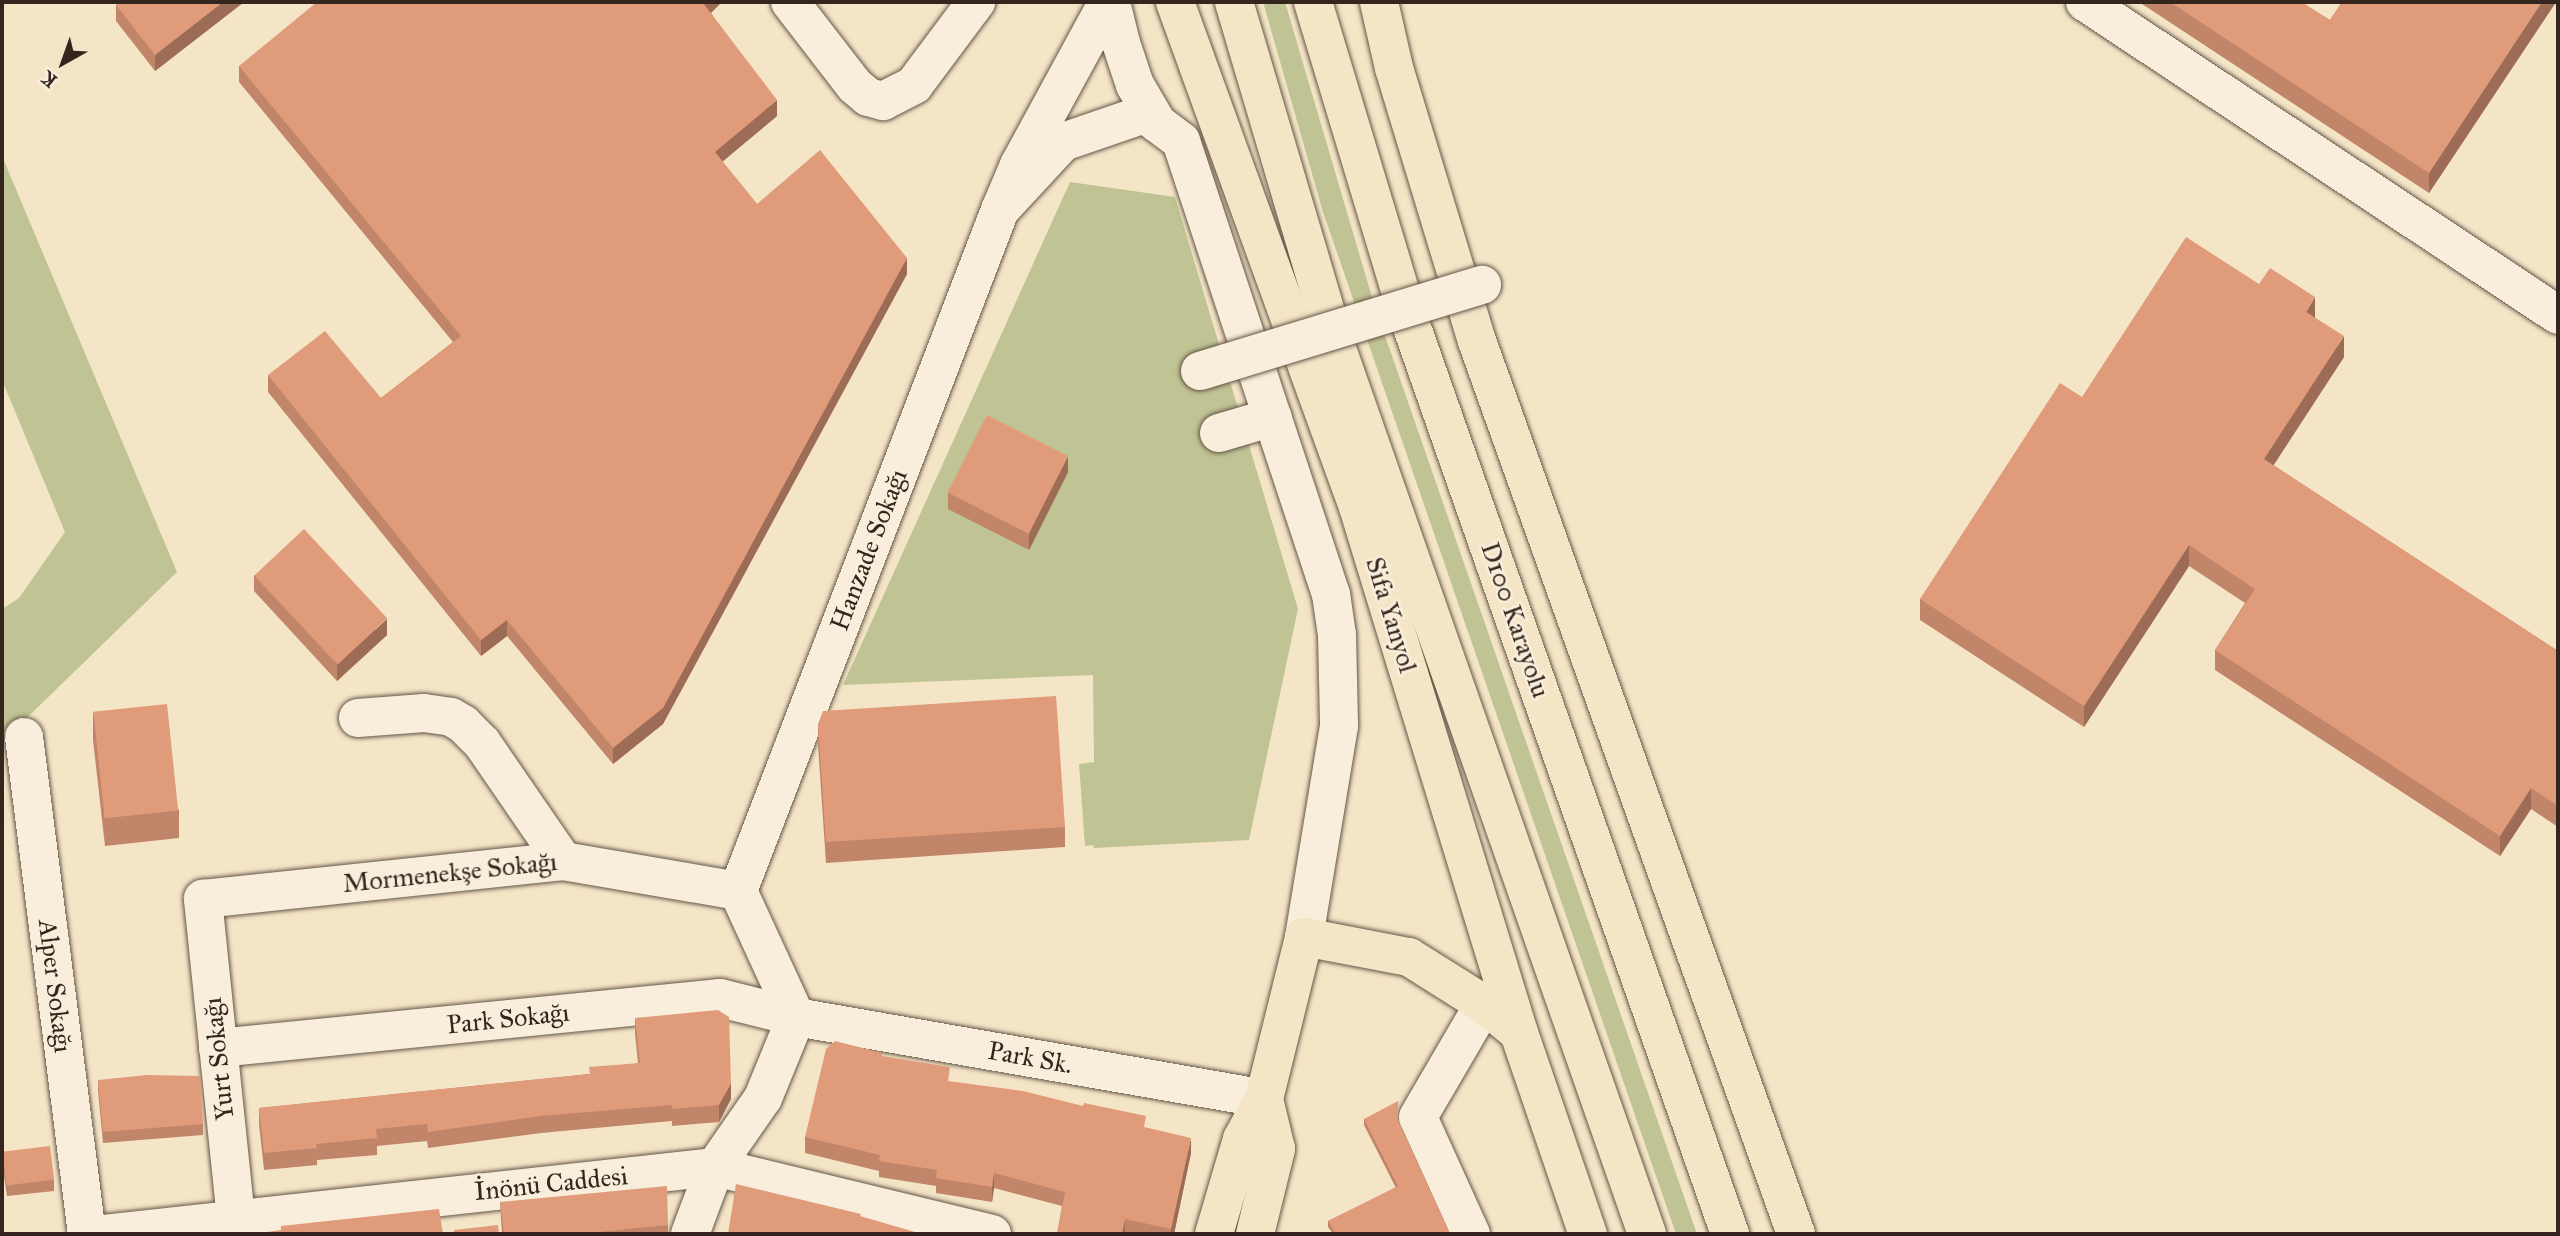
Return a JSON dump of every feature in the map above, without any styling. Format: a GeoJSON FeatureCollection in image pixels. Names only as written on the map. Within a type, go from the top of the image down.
{"type":"FeatureCollection","features":[{"type":"Feature","properties":{"kind":"main road","name":"Sifa Yanyol"},"geometry":{"type":"LineString","coordinates":[[1175,2],[1358,507],[1519,1032],[1588,1234]]}},
{"type":"Feature","properties":{"kind":"main road"},"geometry":{"type":"LineString","coordinates":[[1234,2],[1334,340],[1647,1234]]}},
{"type":"Feature","properties":{"kind":"main road","name":"D100 Karayolu"},"geometry":{"type":"LineString","coordinates":[[1313,2],[1408,316],[1730,1234]]}},
{"type":"Feature","properties":{"kind":"main road"},"geometry":{"type":"LineString","coordinates":[[1379,2],[1394,68],[1796,1234]]}},
{"type":"Feature","properties":{"kind":"main road"},"geometry":{"type":"LineString","coordinates":[[1213,1234],[1242,1139],[1264,1099],[1304,937],[1409,957],[1484,1004],[1519,1032]]}},
{"type":"Feature","properties":{"kind":"main road"},"geometry":{"type":"LineString","coordinates":[[1255,1234],[1276,1149],[1264,1099]]}},
{"type":"Feature","properties":{"kind":"street"},"geometry":{"type":"LineString","coordinates":[[790,2],[855,86],[868,97],[883,101],[914,85],[976,2]]}},
{"type":"Feature","properties":{"kind":"street"},"geometry":{"type":"LineString","coordinates":[[1110,2],[1135,85],[1158,124]]}},
{"type":"Feature","properties":{"kind":"street","name":"Hanzade Sokağı"},"geometry":{"type":"LineString","coordinates":[[738,891],[1000,210],[1019,165],[1110,2]]}},
{"type":"Feature","properties":{"kind":"street"},"geometry":{"type":"LineString","coordinates":[[2084,2],[2558,315]]}},
{"type":"Feature","properties":{"kind":"street"},"geometry":{"type":"LineString","coordinates":[[1000,210],[1063,142],[1145,114],[1181,142],[1331,594],[1337,635],[1339,726],[1304,937]]}},
{"type":"Feature","properties":{"kind":"street"},"geometry":{"type":"LineString","coordinates":[[1200,371],[1482,285]]}},
{"type":"Feature","properties":{"kind":"street"},"geometry":{"type":"LineString","coordinates":[[1219,433],[1273,417]]}},
{"type":"Feature","properties":{"kind":"street"},"geometry":{"type":"LineString","coordinates":[[358,718],[424,713],[451,717],[463,724],[482,743],[563,860]]}},
{"type":"Feature","properties":{"kind":"street","name":"Alper Sokağı"},"geometry":{"type":"LineString","coordinates":[[24,737],[87,1234]]}},
{"type":"Feature","properties":{"kind":"street","name":"Mormenekşe Sokağı"},"geometry":{"type":"LineString","coordinates":[[203,898],[563,860],[738,891]]}},
{"type":"Feature","properties":{"kind":"street"},"geometry":{"type":"LineString","coordinates":[[690,1234],[715,1167],[763,1098],[796,1017],[738,891]]}},
{"type":"Feature","properties":{"kind":"street","name":"Yurt Sokağı"},"geometry":{"type":"LineString","coordinates":[[203,898],[236,1219]]}},
{"type":"Feature","properties":{"kind":"street","name":"Park Sokağı"},"geometry":{"type":"LineString","coordinates":[[218,1048],[720,998],[796,1017]]}},
{"type":"Feature","properties":{"kind":"street"},"geometry":{"type":"LineString","coordinates":[[1471,1234],[1418,1117],[1484,1004]]}},
{"type":"Feature","properties":{"kind":"street","name":"Park Sk."},"geometry":{"type":"LineString","coordinates":[[796,1017],[1264,1099]]}},
{"type":"Feature","properties":{"kind":"street","name":"İnönü Caddesi"},"geometry":{"type":"LineString","coordinates":[[104,1234],[715,1167],[974,1232]]}},
{"type":"Feature","properties":{"kind":"green space"},"geometry":{"type":"Polygon","coordinates":[[[1263,2],[1285,2],[1374,304],[1697,1234],[1676,1234],[1323,212],[1263,2]]]}},
{"type":"Feature","properties":{"kind":"green space"},"geometry":{"type":"Polygon","coordinates":[[[2,156],[177,572],[2,742],[2,609],[19,598],[65,532],[2,380],[2,156]]]}},
{"type":"Feature","properties":{"kind":"green space"},"geometry":{"type":"Polygon","coordinates":[[[1070,182],[1175,197],[1298,609],[1249,840],[1094,848],[1093,845],[1085,846],[1079,764],[1094,762],[1093,675],[843,685],[1070,182]]]}},
{"type":"Feature","properties":{"kind":"building"},"geometry":{"type":"Polygon","coordinates":[[[120,2],[223,2],[155,55],[116,5],[120,2]]]}},
{"type":"Feature","properties":{"kind":"building"},"geometry":{"type":"Polygon","coordinates":[[[317,2],[706,2],[704,4],[777,100],[715,152],[757,204],[820,150],[907,258],[663,708],[613,748],[507,620],[481,640],[268,375],[325,331],[381,398],[461,336],[239,66],[317,2]]]}},
{"type":"Feature","properties":{"kind":"building"},"geometry":{"type":"Polygon","coordinates":[[[2170,2],[2301,2],[2330,20],[2342,2],[2542,2],[2429,173],[2170,2]]]}},
{"type":"Feature","properties":{"kind":"building"},"geometry":{"type":"Polygon","coordinates":[[[2186,237],[2259,284],[2270,268],[2315,297],[2306,312],[2344,336],[2264,459],[2558,651],[2558,806],[2531,788],[2500,836],[2215,650],[2255,589],[2189,545],[2084,706],[1920,599],[2060,383],[2082,397],[2186,237]]]}},
{"type":"Feature","properties":{"kind":"building"},"geometry":{"type":"Polygon","coordinates":[[[987,415],[1068,456],[1029,534],[948,493],[987,415]]]}},
{"type":"Feature","properties":{"kind":"building"},"geometry":{"type":"Polygon","coordinates":[[[304,529],[387,618],[337,665],[254,575],[304,529]]]}},
{"type":"Feature","properties":{"kind":"building"},"geometry":{"type":"Polygon","coordinates":[[[1056,696],[1065,827],[826,842],[818,724],[823,711],[1056,696]]]}},
{"type":"Feature","properties":{"kind":"building"},"geometry":{"type":"Polygon","coordinates":[[[167,704],[178,810],[105,818],[93,712],[167,704]]]}},
{"type":"Feature","properties":{"kind":"building"},"geometry":{"type":"Polygon","coordinates":[[[718,1010],[729,1017],[731,1083],[719,1105],[672,1109],[672,1105],[541,1116],[428,1132],[427,1124],[376,1129],[377,1138],[264,1153],[259,1108],[590,1074],[589,1067],[640,1063],[635,1018],[718,1010]]]}},
{"type":"Feature","properties":{"kind":"building"},"geometry":{"type":"Polygon","coordinates":[[[835,1041],[882,1053],[882,1056],[950,1067],[948,1081],[1023,1091],[1083,1106],[1084,1103],[1146,1116],[1144,1127],[1191,1138],[1171,1229],[1125,1219],[1122,1234],[1057,1234],[1065,1192],[994,1173],[992,1187],[936,1178],[937,1170],[879,1161],[880,1155],[805,1137],[826,1049],[835,1041]]]}},
{"type":"Feature","properties":{"kind":"building"},"geometry":{"type":"Polygon","coordinates":[[[147,1075],[200,1076],[203,1124],[103,1132],[98,1080],[147,1075]]]}},
{"type":"Feature","properties":{"kind":"building"},"geometry":{"type":"Polygon","coordinates":[[[1398,1101],[1398,1120],[1450,1234],[1336,1234],[1328,1221],[1398,1186],[1364,1119],[1398,1101]]]}},
{"type":"Feature","properties":{"kind":"building"},"geometry":{"type":"Polygon","coordinates":[[[50,1146],[54,1180],[7,1186],[2,1152],[50,1146]]]}},
{"type":"Feature","properties":{"kind":"building"},"geometry":{"type":"Polygon","coordinates":[[[736,1184],[861,1214],[860,1216],[922,1234],[728,1234],[736,1184]]]}},
{"type":"Feature","properties":{"kind":"building"},"geometry":{"type":"Polygon","coordinates":[[[667,1186],[668,1225],[578,1234],[504,1234],[500,1202],[667,1186]]]}},
{"type":"Feature","properties":{"kind":"building"},"geometry":{"type":"Polygon","coordinates":[[[439,1209],[443,1234],[253,1234],[281,1230],[281,1226],[439,1209]]]}},
{"type":"Feature","properties":{"kind":"building"},"geometry":{"type":"Polygon","coordinates":[[[498,1225],[499,1234],[454,1234],[454,1230],[498,1225]]]}}]}
